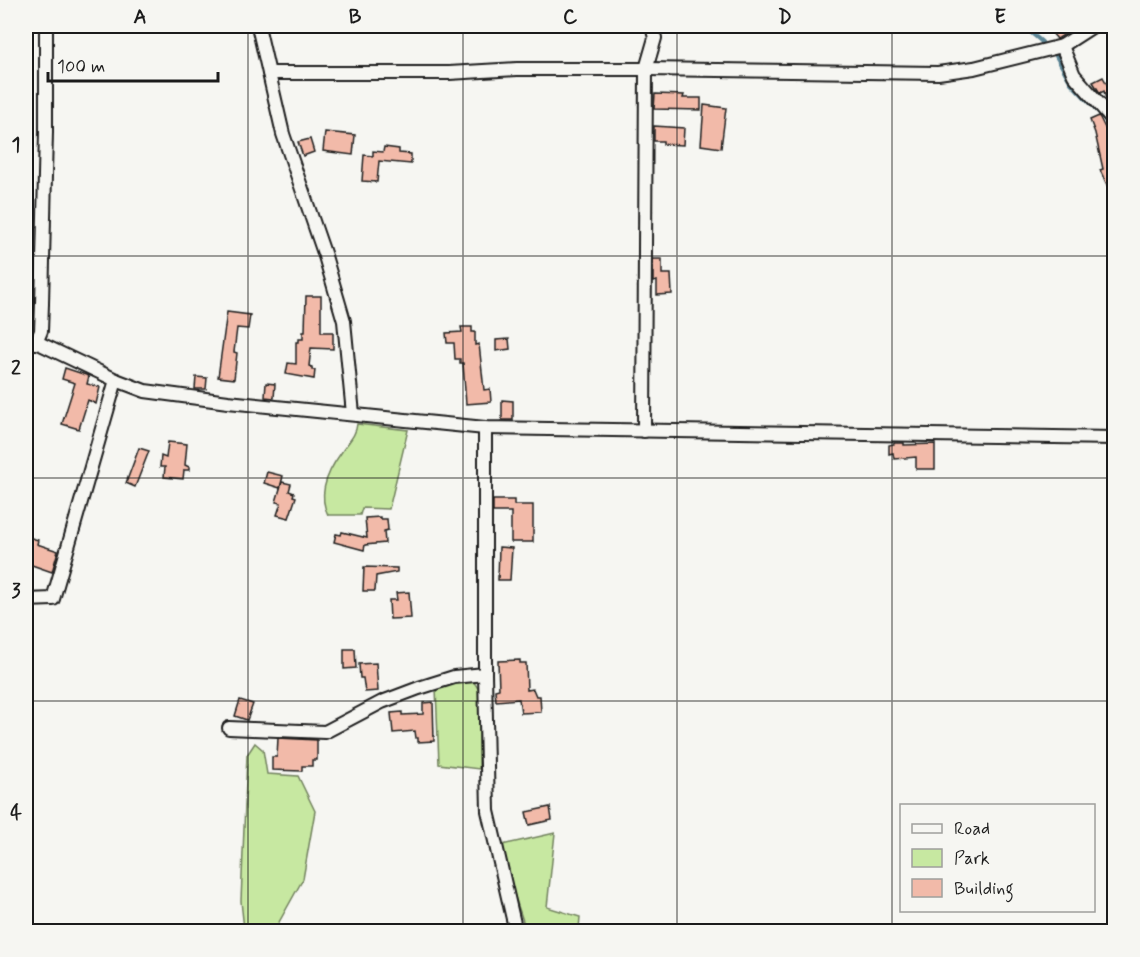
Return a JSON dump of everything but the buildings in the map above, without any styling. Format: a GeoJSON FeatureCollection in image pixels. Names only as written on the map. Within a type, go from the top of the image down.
{"type":"FeatureCollection","features":[{"type":"Feature","properties":{"kind":"street"},"geometry":{"type":"LineString","coordinates":[[46,26],[41,331],[31,340],[116,380],[145,391],[228,402],[485,428],[1114,438]]}},
{"type":"Feature","properties":{"kind":"street"},"geometry":{"type":"LineString","coordinates":[[258,26],[283,134],[326,256],[344,321],[353,414]]}},
{"type":"Feature","properties":{"kind":"street"},"geometry":{"type":"LineString","coordinates":[[644,431],[646,69],[655,38],[652,26]]}},
{"type":"Feature","properties":{"kind":"street"},"geometry":{"type":"LineString","coordinates":[[269,73],[449,74],[517,69],[938,73],[974,68],[1062,46],[1093,26]]}},
{"type":"Feature","properties":{"kind":"street"},"geometry":{"type":"LineString","coordinates":[[1062,46],[1074,75],[1114,121]]}},
{"type":"Feature","properties":{"kind":"street"},"geometry":{"type":"LineString","coordinates":[[26,600],[53,599],[116,380]]}},
{"type":"Feature","properties":{"kind":"street"},"geometry":{"type":"LineString","coordinates":[[485,428],[485,674],[488,811],[516,932]]}},
{"type":"Feature","properties":{"kind":"street"},"geometry":{"type":"LineString","coordinates":[[229,728],[325,732],[382,702],[419,688],[454,677],[485,674]]}},
{"type":"Feature","properties":{"kind":"green space"},"geometry":{"type":"Polygon","coordinates":[[[357,424],[408,430],[389,509],[362,508],[360,515],[328,515],[324,499],[325,483],[336,460],[353,436],[357,424]]]}},
{"type":"Feature","properties":{"kind":"green space"},"geometry":{"type":"Polygon","coordinates":[[[463,681],[474,682],[479,690],[479,769],[439,764],[436,688],[463,681]]]}},
{"type":"Feature","properties":{"kind":"green space"},"geometry":{"type":"Polygon","coordinates":[[[255,743],[263,750],[267,774],[298,776],[315,811],[303,879],[274,931],[246,931],[241,901],[247,755],[255,743]]]}},
{"type":"Feature","properties":{"kind":"green space"},"geometry":{"type":"Polygon","coordinates":[[[555,833],[547,907],[580,917],[579,928],[542,923],[525,927],[510,882],[502,845],[555,833]]]}},
{"type":"Feature","properties":{"kind":"waterway"},"geometry":{"type":"LineString","coordinates":[[1023,26],[1042,42]]}},
{"type":"Feature","properties":{"kind":"waterway"},"geometry":{"type":"LineString","coordinates":[[1056,56],[1071,83],[1103,117],[1114,134]]}}]}
